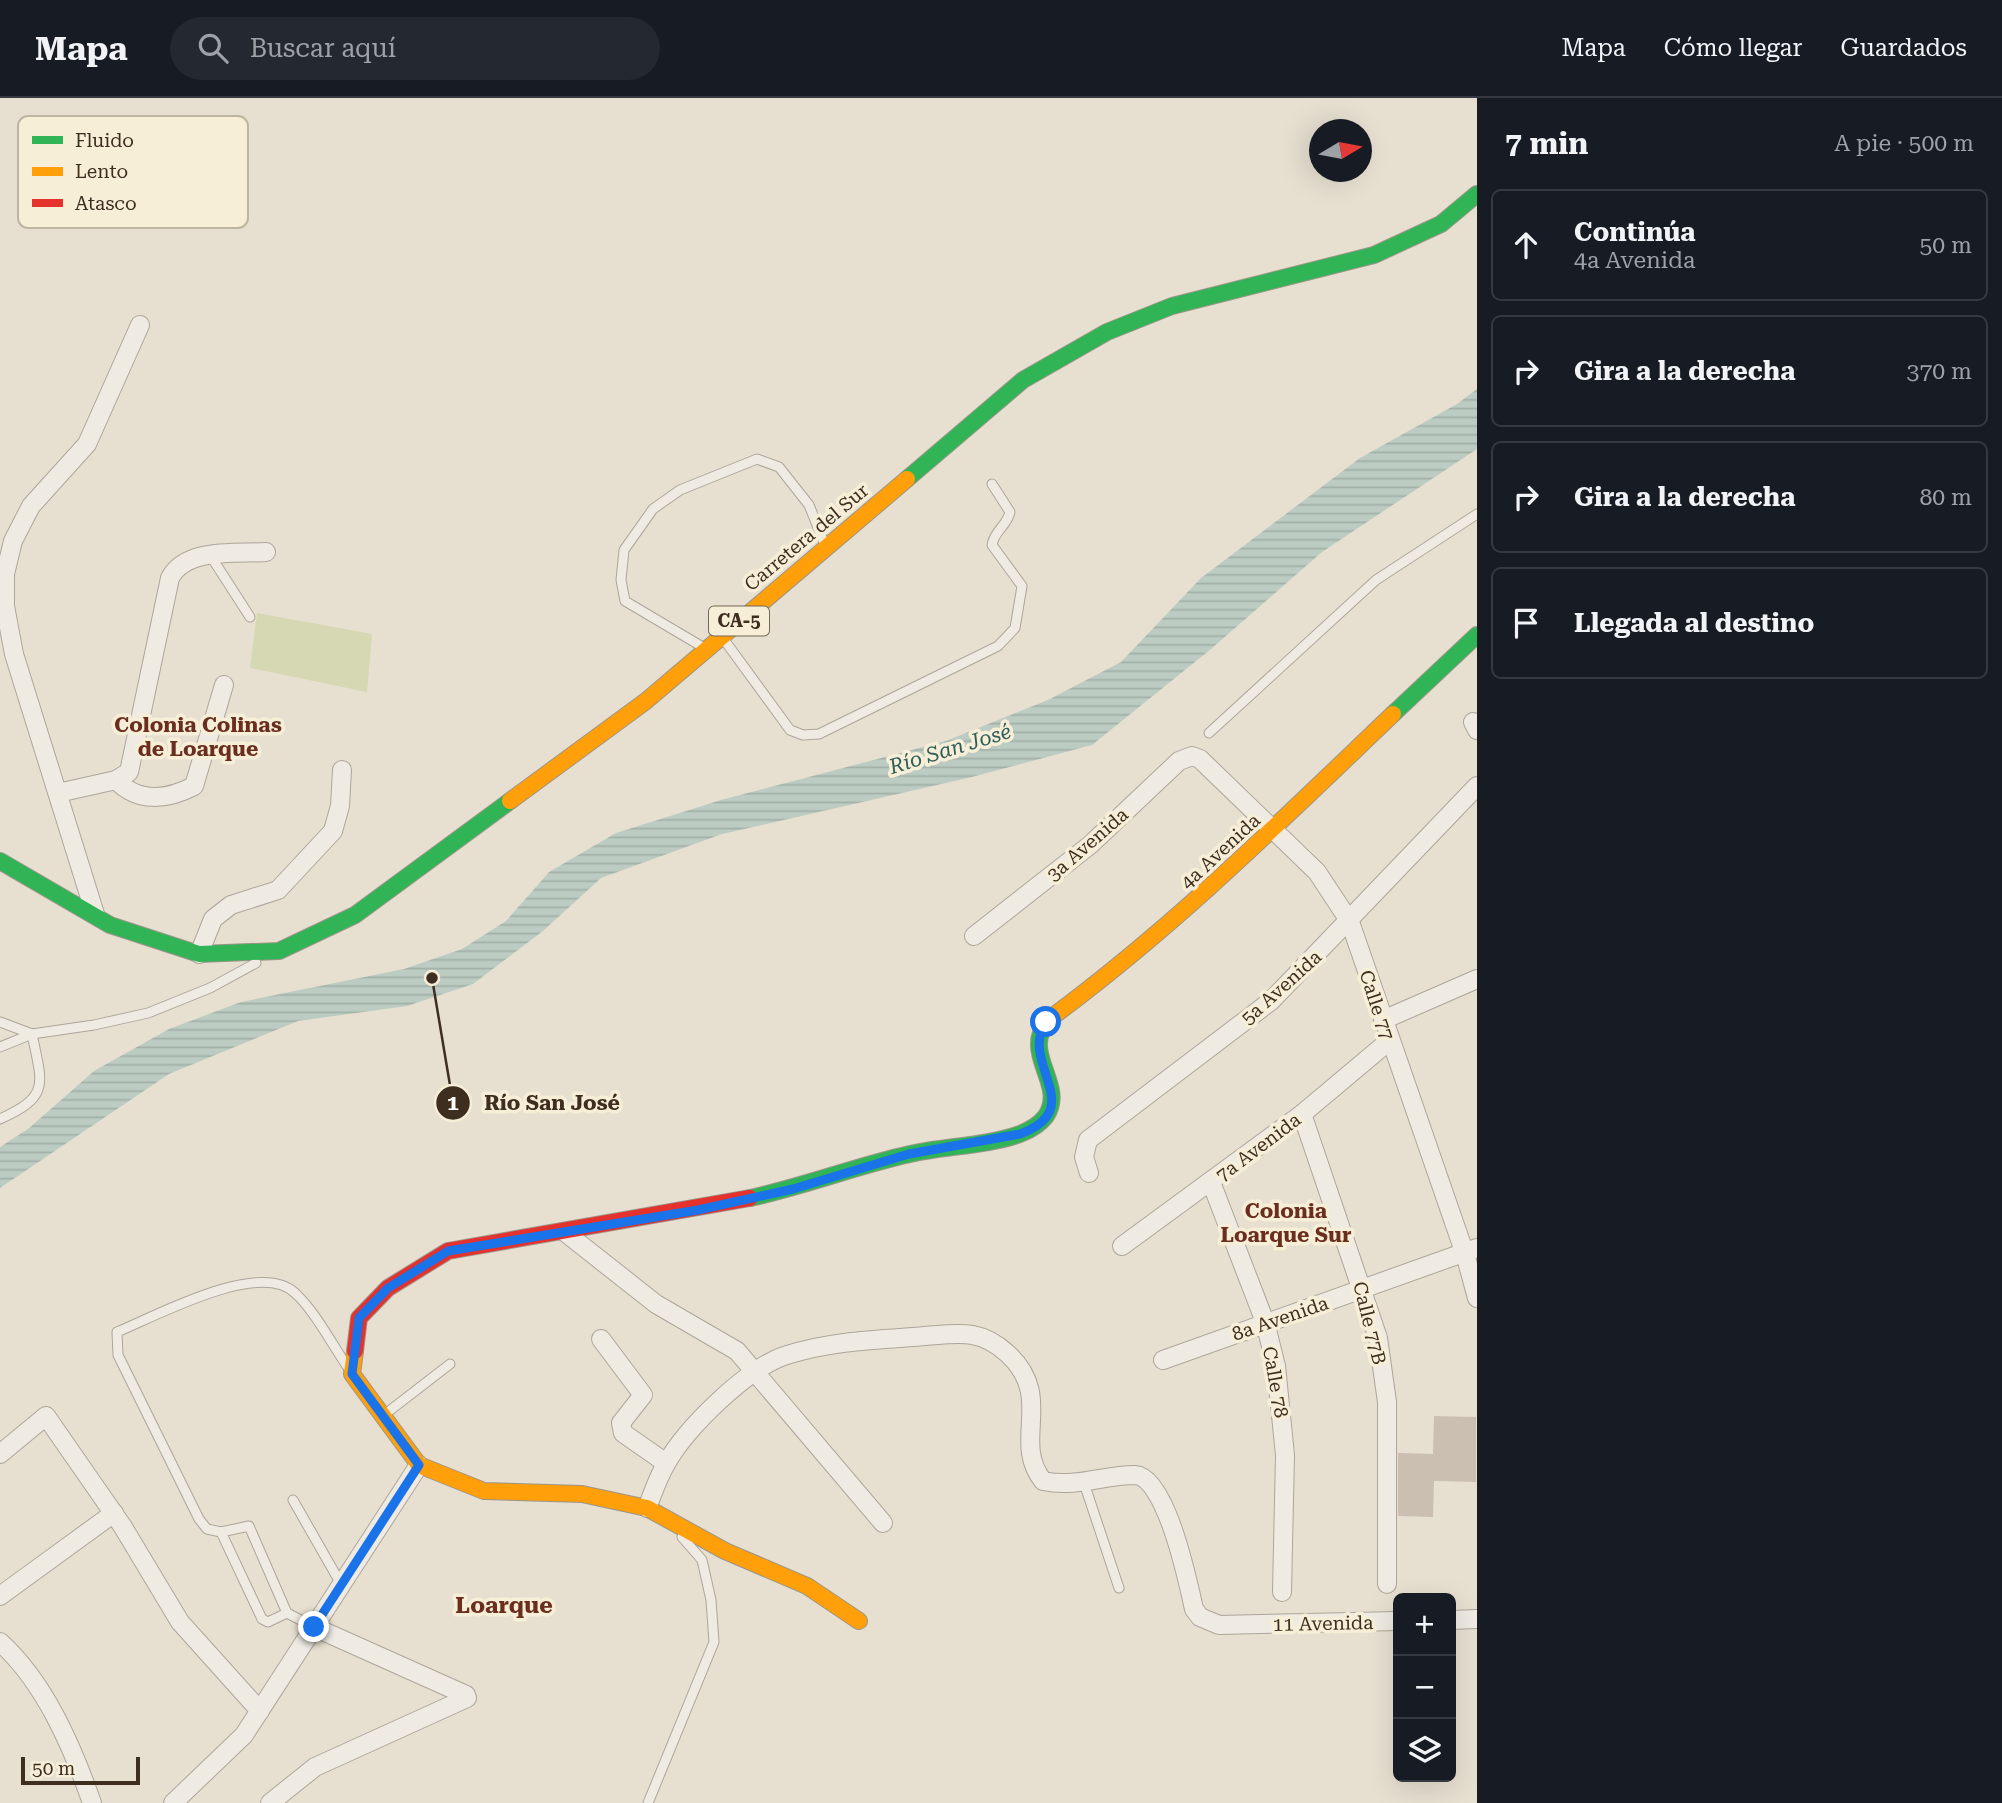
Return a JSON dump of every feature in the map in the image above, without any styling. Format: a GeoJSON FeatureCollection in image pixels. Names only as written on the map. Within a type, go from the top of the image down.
{"type":"FeatureCollection","features":[{"type":"Feature","properties":{"kind":"main road","name":"Carretera del Sur"},"geometry":{"type":"LineString","coordinates":[[0,862],[96,917],[199,954],[279,951],[355,915],[646,701],[1023,380],[1107,332],[1172,306],[1374,255],[1441,224],[1477,194]]}},
{"type":"Feature","properties":{"kind":"main road","name":"4a Avenida"},"geometry":{"type":"LineString","coordinates":[[566,1233],[698,1210],[793,1189],[909,1154],[1020,1134],[1037,1128],[1052,1108],[1053,1095],[1037,1048],[1039,1033],[1046,1022],[1094,990],[1164,932],[1477,635]]}},
{"type":"Feature","properties":{"kind":"main road"},"geometry":{"type":"LineString","coordinates":[[566,1233],[448,1251],[388,1288],[359,1318],[352,1374],[419,1465],[484,1491],[582,1494],[647,1508],[725,1551],[807,1586],[859,1621]]}},
{"type":"Feature","properties":{"kind":"street"},"geometry":{"type":"LineString","coordinates":[[96,917],[14,654],[5,606],[5,574],[13,541],[31,506],[88,444],[140,325]]}},
{"type":"Feature","properties":{"kind":"street"},"geometry":{"type":"LineString","coordinates":[[58,793],[116,780],[129,772],[170,578],[183,563],[210,555],[267,552]]}},
{"type":"Feature","properties":{"kind":"street"},"geometry":{"type":"LineString","coordinates":[[116,780],[127,791],[145,797],[175,796],[194,786],[224,685]]}},
{"type":"Feature","properties":{"kind":"street","name":"3a Avenida"},"geometry":{"type":"LineString","coordinates":[[974,936],[1090,845],[1179,761],[1192,756],[1200,759]]}},
{"type":"Feature","properties":{"kind":"street","name":"Calle 77"},"geometry":{"type":"LineString","coordinates":[[1200,759],[1317,872],[1350,922],[1389,1041],[1471,1251],[1477,1298]]}},
{"type":"Feature","properties":{"kind":"street"},"geometry":{"type":"LineString","coordinates":[[199,954],[213,919],[231,905],[278,890],[333,831],[340,806],[342,770]]}},
{"type":"Feature","properties":{"kind":"street","name":"5a Avenida"},"geometry":{"type":"LineString","coordinates":[[1089,1173],[1084,1157],[1088,1140],[1271,1001],[1350,922],[1477,786]]}},
{"type":"Feature","properties":{"kind":"street"},"geometry":{"type":"LineString","coordinates":[[1383,1020],[1477,979]]}},
{"type":"Feature","properties":{"kind":"street","name":"7a Avenida"},"geometry":{"type":"LineString","coordinates":[[1122,1247],[1302,1114],[1389,1041]]}},
{"type":"Feature","properties":{"kind":"street","name":"Calle 77B"},"geometry":{"type":"LineString","coordinates":[[1302,1114],[1378,1338],[1387,1402],[1387,1584]]}},
{"type":"Feature","properties":{"kind":"street","name":"Calle 78"},"geometry":{"type":"LineString","coordinates":[[1211,1182],[1265,1322],[1282,1407],[1285,1455],[1282,1592]]}},
{"type":"Feature","properties":{"kind":"street"},"geometry":{"type":"LineString","coordinates":[[566,1233],[656,1304],[737,1351],[883,1523]]}},
{"type":"Feature","properties":{"kind":"street","name":"8a Avenida"},"geometry":{"type":"LineString","coordinates":[[1163,1360],[1471,1251]]}},
{"type":"Feature","properties":{"kind":"street","name":"11 Avenida"},"geometry":{"type":"LineString","coordinates":[[647,1508],[666,1463],[720,1398],[784,1356],[840,1342],[966,1334],[987,1337],[1009,1355],[1027,1378],[1033,1400],[1030,1455],[1033,1469],[1043,1481],[1084,1483],[1138,1475],[1150,1481],[1166,1511],[1194,1609],[1200,1617],[1219,1625],[1393,1621]]}},
{"type":"Feature","properties":{"kind":"street"},"geometry":{"type":"LineString","coordinates":[[601,1339],[643,1395],[621,1423],[623,1433],[666,1463]]}},
{"type":"Feature","properties":{"kind":"street"},"geometry":{"type":"LineString","coordinates":[[0,1454],[46,1416],[114,1513],[180,1622],[260,1711]]}},
{"type":"Feature","properties":{"kind":"street"},"geometry":{"type":"LineString","coordinates":[[173,1803],[244,1735],[419,1465]]}},
{"type":"Feature","properties":{"kind":"street"},"geometry":{"type":"LineString","coordinates":[[0,1596],[114,1513]]}},
{"type":"Feature","properties":{"kind":"street"},"geometry":{"type":"LineString","coordinates":[[1456,1620],[1477,1619]]}},
{"type":"Feature","properties":{"kind":"street"},"geometry":{"type":"LineString","coordinates":[[270,1803],[315,1767],[467,1698],[466,1695],[314,1627]]}},
{"type":"Feature","properties":{"kind":"street"},"geometry":{"type":"LineString","coordinates":[[0,1642],[22,1666],[61,1724],[92,1803]]}},
{"type":"Feature","properties":{"kind":"lane"},"geometry":{"type":"LineString","coordinates":[[706,650],[692,638],[625,601],[621,580],[624,551],[653,509],[680,490],[757,459],[779,467],[809,505],[826,548]]}},
{"type":"Feature","properties":{"kind":"lane"},"geometry":{"type":"LineString","coordinates":[[721,637],[790,730],[803,735],[819,734],[999,646],[1015,628],[1022,586],[992,545],[993,537],[1008,522],[1010,512],[992,484]]}},
{"type":"Feature","properties":{"kind":"lane"},"geometry":{"type":"LineString","coordinates":[[1209,733],[1376,580],[1477,514]]}},
{"type":"Feature","properties":{"kind":"lane"},"geometry":{"type":"LineString","coordinates":[[210,555],[250,617]]}},
{"type":"Feature","properties":{"kind":"lane"},"geometry":{"type":"LineString","coordinates":[[0,1047],[32,1034],[94,1025],[148,1013],[210,988],[279,951]]}},
{"type":"Feature","properties":{"kind":"lane"},"geometry":{"type":"LineString","coordinates":[[0,1022],[32,1034]]}},
{"type":"Feature","properties":{"kind":"lane"},"geometry":{"type":"LineString","coordinates":[[0,1119],[29,1106],[40,1087],[32,1034]]}},
{"type":"Feature","properties":{"kind":"lane"},"geometry":{"type":"LineString","coordinates":[[314,1627],[287,1613],[249,1526],[221,1532],[207,1529],[199,1519],[118,1355],[117,1332],[231,1285],[279,1283],[295,1293],[352,1374]]}},
{"type":"Feature","properties":{"kind":"lane"},"geometry":{"type":"LineString","coordinates":[[383,1416],[450,1364]]}},
{"type":"Feature","properties":{"kind":"lane"},"geometry":{"type":"LineString","coordinates":[[1084,1483],[1119,1588]]}},
{"type":"Feature","properties":{"kind":"lane"},"geometry":{"type":"LineString","coordinates":[[293,1500],[342,1587]]}},
{"type":"Feature","properties":{"kind":"lane"},"geometry":{"type":"LineString","coordinates":[[648,1803],[714,1642],[711,1600],[702,1560],[666,1520]]}},
{"type":"Feature","properties":{"kind":"lane"},"geometry":{"type":"LineString","coordinates":[[221,1532],[262,1619],[268,1622],[287,1613]]}},
{"type":"Feature","properties":{"kind":"green space"},"geometry":{"type":"Polygon","coordinates":[[[257,613],[372,634],[367,692],[250,668],[257,613]]]}},
{"type":"Feature","properties":{"kind":"water"},"geometry":{"type":"Polygon","coordinates":[[[1477,389],[1477,449],[1322,552],[1211,649],[1092,745],[972,777],[722,834],[601,878],[543,931],[473,984],[407,1006],[298,1021],[169,1074],[0,1188],[0,1147],[28,1129],[94,1071],[169,1029],[241,1002],[404,969],[462,949],[506,921],[549,872],[616,833],[721,800],[946,741],[1048,700],[1121,662],[1201,578],[1360,458],[1457,404],[1477,389]]]}},
{"type":"Feature","properties":{"kind":"building"},"geometry":{"type":"Polygon","coordinates":[[[1434,1416],[1476,1417],[1476,1482],[1434,1481],[1433,1517],[1398,1516],[1398,1453],[1433,1454],[1434,1416]]]}},
{"type":"Feature","properties":{"kind":"traffic: fast"},"geometry":{"type":"LineString","coordinates":[[907,479],[1023,380],[1107,332],[1172,306],[1374,255],[1441,224],[1477,194]]}},
{"type":"Feature","properties":{"kind":"traffic: fast"},"geometry":{"type":"LineString","coordinates":[[1393,714],[1477,635]]}},
{"type":"Feature","properties":{"kind":"traffic: fast"},"geometry":{"type":"LineString","coordinates":[[0,861],[110,925],[199,954],[279,951],[355,915],[510,801]]}},
{"type":"Feature","properties":{"kind":"traffic: fast"},"geometry":{"type":"LineString","coordinates":[[750,1198],[890,1159],[923,1151],[993,1141],[1031,1129],[1046,1116],[1051,1104],[1051,1091],[1040,1055],[1039,1042],[1042,1030],[1052,1017]]}},
{"type":"Feature","properties":{"kind":"traffic: slow"},"geometry":{"type":"LineString","coordinates":[[510,801],[646,701],[907,479]]}},
{"type":"Feature","properties":{"kind":"traffic: slow"},"geometry":{"type":"LineString","coordinates":[[1052,1017],[1185,909],[1393,714]]}},
{"type":"Feature","properties":{"kind":"traffic: slow"},"geometry":{"type":"LineString","coordinates":[[355,1351],[352,1374],[419,1465],[484,1491],[582,1494],[647,1508],[725,1551],[807,1586],[859,1621]]}},
{"type":"Feature","properties":{"kind":"traffic: jam"},"geometry":{"type":"LineString","coordinates":[[355,1351],[359,1318],[388,1288],[448,1251],[750,1198]]}},
{"type":"Feature","properties":{"kind":"place","name":"Río San José"},"geometry":{"type":"Point","coordinates":[432,978]}},
{"type":"Feature","properties":{"kind":"district","name":"Colonia Colinas de Loarque"},"geometry":{"type":"Point","coordinates":[198,737]}},
{"type":"Feature","properties":{"kind":"district","name":"Colonia Loarque Sur"},"geometry":{"type":"Point","coordinates":[1286,1223]}},
{"type":"Feature","properties":{"kind":"district","name":"Loarque"},"geometry":{"type":"Point","coordinates":[504,1605]}},
{"type":"Feature","properties":{"kind":"route"},"geometry":{"type":"LineString","coordinates":[[314,1627],[419,1465],[352,1374],[359,1318],[388,1288],[448,1251],[698,1210],[793,1189],[909,1154],[1020,1134],[1037,1128],[1052,1108],[1053,1095],[1037,1048],[1039,1033],[1046,1022]]}}]}
